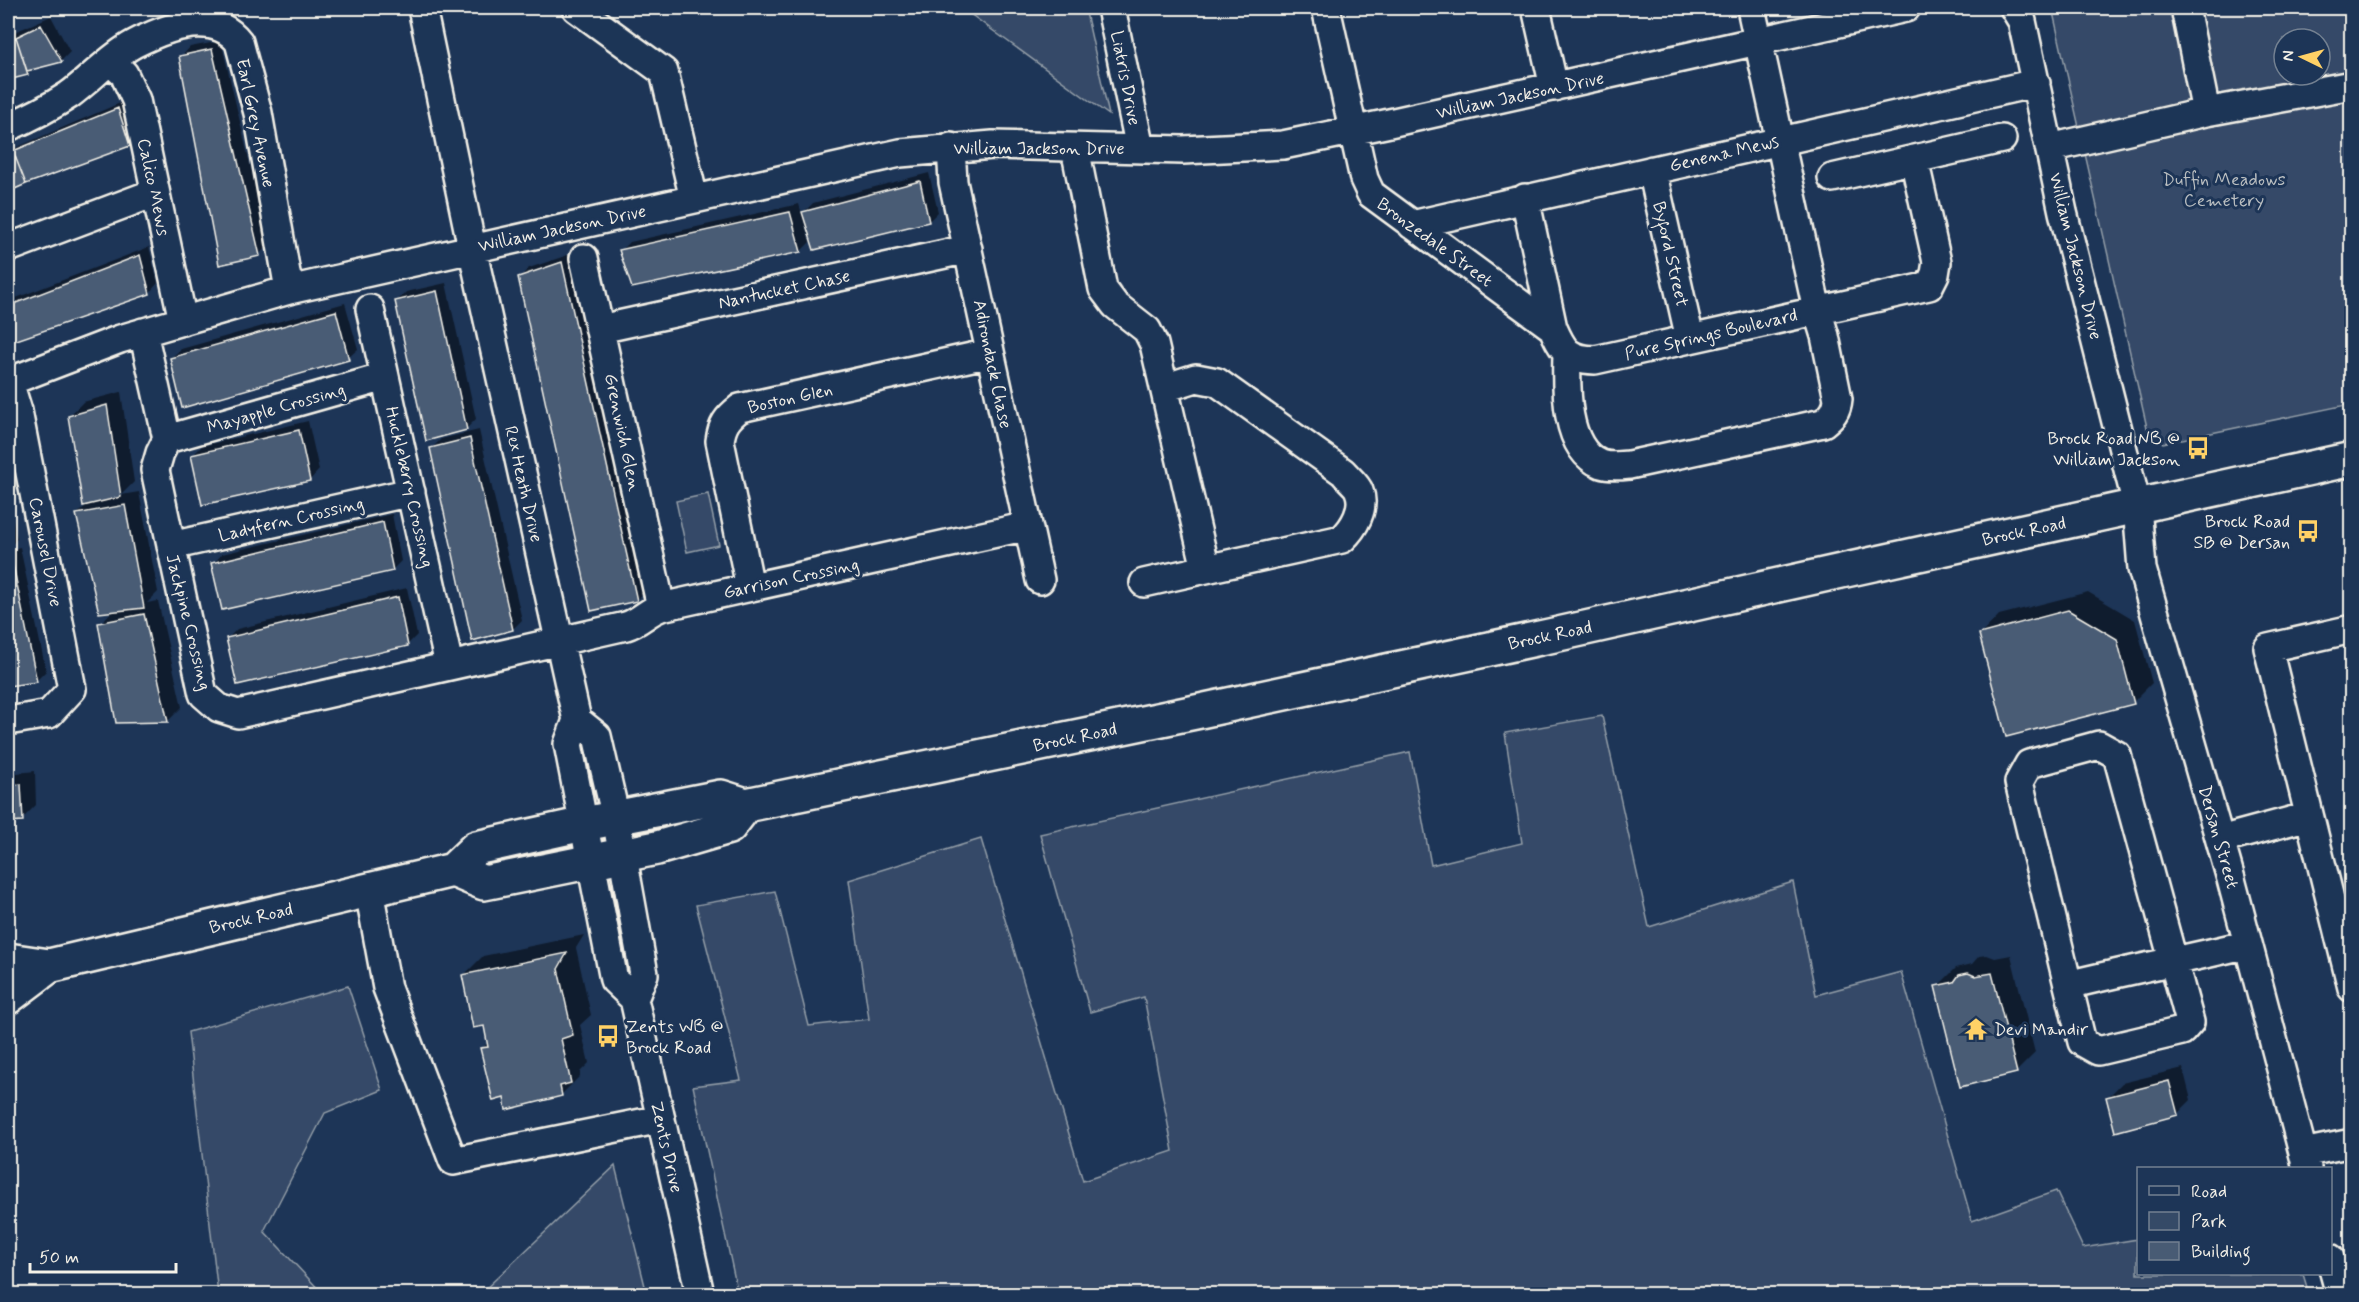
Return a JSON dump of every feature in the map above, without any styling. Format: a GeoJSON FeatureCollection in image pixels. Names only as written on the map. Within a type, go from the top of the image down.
{"type":"FeatureCollection","features":[{"type":"Feature","properties":{"kind":"main road","name":"Brock Road"},"geometry":{"type":"LineString","coordinates":[[8,960],[49,966],[453,870],[476,848],[584,824],[721,797],[747,805],[1554,635],[2352,459]]}},
{"type":"Feature","properties":{"kind":"main road"},"geometry":{"type":"LineString","coordinates":[[453,870],[484,883],[623,855],[729,827],[747,805]]}},
{"type":"Feature","properties":{"kind":"main road","name":"Brock Road"},"geometry":{"type":"LineString","coordinates":[[8,997],[49,966]]}},
{"type":"Feature","properties":{"kind":"street","name":"Rex Heath Drive"},"geometry":{"type":"LineString","coordinates":[[422,8],[472,248],[577,720],[568,744],[584,824]]}},
{"type":"Feature","properties":{"kind":"street"},"geometry":{"type":"LineString","coordinates":[[576,8],[664,72],[694,199]]}},
{"type":"Feature","properties":{"kind":"street","name":"Liatris Drive"},"geometry":{"type":"LineString","coordinates":[[1111,8],[1140,149]]}},
{"type":"Feature","properties":{"kind":"street","name":"Bronzedale Street"},"geometry":{"type":"LineString","coordinates":[[1326,8],[1364,179],[1371,194],[1553,328]]}},
{"type":"Feature","properties":{"kind":"street"},"geometry":{"type":"LineString","coordinates":[[1536,8],[1554,87]]}},
{"type":"Feature","properties":{"kind":"street","name":"Pure Springs Boulevard"},"geometry":{"type":"LineString","coordinates":[[1567,354],[1580,359],[1594,360],[1817,310],[1751,8]]}},
{"type":"Feature","properties":{"kind":"street","name":"William Jackson Drive"},"geometry":{"type":"LineString","coordinates":[[8,382],[75,355],[143,332],[289,290],[900,153],[993,145],[1183,150],[1283,145],[1906,8]]}},
{"type":"Feature","properties":{"kind":"street","name":"William Jackson Drive"},"geometry":{"type":"LineString","coordinates":[[2014,8],[2022,21],[2063,212],[2137,505]]}},
{"type":"Feature","properties":{"kind":"street"},"geometry":{"type":"LineString","coordinates":[[2185,8],[2206,112]]}},
{"type":"Feature","properties":{"kind":"street","name":"Earl Grey Avenue"},"geometry":{"type":"LineString","coordinates":[[8,127],[30,118],[70,94],[134,44],[197,22],[216,25],[232,33],[239,42],[258,113],[289,290]]}},
{"type":"Feature","properties":{"kind":"street","name":"Calico Mews"},"geometry":{"type":"LineString","coordinates":[[110,61],[124,74],[136,100],[183,321]]}},
{"type":"Feature","properties":{"kind":"street","name":"Genena Mews"},"geometry":{"type":"LineString","coordinates":[[1412,225],[2036,83]]}},
{"type":"Feature","properties":{"kind":"street"},"geometry":{"type":"LineString","coordinates":[[2050,148],[2206,112],[2352,85]]}},
{"type":"Feature","properties":{"kind":"street"},"geometry":{"type":"LineString","coordinates":[[1832,178],[2002,139]]}},
{"type":"Feature","properties":{"kind":"street","name":"Adirondack Chase"},"geometry":{"type":"LineString","coordinates":[[951,147],[953,182],[1040,580]]}},
{"type":"Feature","properties":{"kind":"street"},"geometry":{"type":"LineString","coordinates":[[1075,148],[1103,289],[1115,305],[1147,330],[1154,344],[1206,569]]}},
{"type":"Feature","properties":{"kind":"street"},"geometry":{"type":"LineString","coordinates":[[1525,198],[1553,328],[1559,344],[1567,354],[1566,393],[1578,441],[1592,459],[1603,465],[1629,465],[1823,423],[1832,416],[1837,408],[1838,399],[1825,336],[1817,310],[1929,286],[1935,273],[1937,262],[1914,159]]}},
{"type":"Feature","properties":{"kind":"street","name":"Byford Street"},"geometry":{"type":"LineString","coordinates":[[1652,170],[1690,339]]}},
{"type":"Feature","properties":{"kind":"street"},"geometry":{"type":"LineString","coordinates":[[8,248],[154,193]]}},
{"type":"Feature","properties":{"kind":"street","name":"Nantucket Chase"},"geometry":{"type":"LineString","coordinates":[[600,329],[968,249]]}},
{"type":"Feature","properties":{"kind":"street","name":"Grenwich Glen"},"geometry":{"type":"LineString","coordinates":[[584,258],[661,607]]}},
{"type":"Feature","properties":{"kind":"street","name":"Huckleberry Crossing"},"geometry":{"type":"LineString","coordinates":[[370,309],[449,665]]}},
{"type":"Feature","properties":{"kind":"street"},"geometry":{"type":"LineString","coordinates":[[143,332],[167,439]]}},
{"type":"Feature","properties":{"kind":"street","name":"Boston Glen"},"geometry":{"type":"LineString","coordinates":[[750,587],[720,441],[721,428],[728,417],[740,408],[990,352]]}},
{"type":"Feature","properties":{"kind":"street","name":"Mayapple Crossing"},"geometry":{"type":"LineString","coordinates":[[167,439],[385,377]]}},
{"type":"Feature","properties":{"kind":"street"},"geometry":{"type":"LineString","coordinates":[[1144,583],[1342,539],[1353,529],[1360,511],[1359,491],[1343,472],[1217,382],[1196,378],[1164,388]]}},
{"type":"Feature","properties":{"kind":"street","name":"Carousel Drive"},"geometry":{"type":"LineString","coordinates":[[8,382],[18,411],[72,689],[49,714],[8,721]]}},
{"type":"Feature","properties":{"kind":"street","name":"Jackpine Crossing"},"geometry":{"type":"LineString","coordinates":[[167,439],[155,470],[203,694],[219,708],[238,714],[560,641]]}},
{"type":"Feature","properties":{"kind":"street","name":"Ladyfern Crossing"},"geometry":{"type":"LineString","coordinates":[[171,546],[411,492]]}},
{"type":"Feature","properties":{"kind":"street","name":"Dersan Street"},"geometry":{"type":"LineString","coordinates":[[2137,505],[2142,569],[2220,840],[2305,1161]]}},
{"type":"Feature","properties":{"kind":"street","name":"Garrison Crossing"},"geometry":{"type":"LineString","coordinates":[[560,641],[636,623],[652,609],[1028,526]]}},
{"type":"Feature","properties":{"kind":"street"},"geometry":{"type":"LineString","coordinates":[[2352,629],[2268,648],[2352,988]]}},
{"type":"Feature","properties":{"kind":"street"},"geometry":{"type":"LineString","coordinates":[[577,720],[597,736],[616,818],[644,974],[634,999],[614,980],[584,824]]}},
{"type":"Feature","properties":{"kind":"street"},"geometry":{"type":"LineString","coordinates":[[2099,745],[2116,755],[2190,1022],[2182,1031],[2098,1051],[2082,1042],[2068,985],[2019,782],[2029,764],[2099,745]]}},
{"type":"Feature","properties":{"kind":"street"},"geometry":{"type":"LineString","coordinates":[[2220,840],[2309,816]]}},
{"type":"Feature","properties":{"kind":"street"},"geometry":{"type":"LineString","coordinates":[[369,890],[387,988],[453,1161],[661,1119]]}},
{"type":"Feature","properties":{"kind":"street"},"geometry":{"type":"LineString","coordinates":[[2068,985],[2248,944]]}},
{"type":"Feature","properties":{"kind":"street","name":"Zents Drive"},"geometry":{"type":"LineString","coordinates":[[634,999],[700,1294]]}},
{"type":"Feature","properties":{"kind":"street"},"geometry":{"type":"LineString","coordinates":[[2305,1161],[2352,1143]]}},
{"type":"Feature","properties":{"kind":"street"},"geometry":{"type":"LineString","coordinates":[[2332,1262],[2340,1294]]}},
{"type":"Feature","properties":{"kind":"green space"},"geometry":{"type":"Polygon","coordinates":[[[962,8],[1085,8],[1109,115],[962,8]]]}},
{"type":"Feature","properties":{"kind":"green space","name":"Duffin Meadows Cemetery"},"geometry":{"type":"Polygon","coordinates":[[[2052,8],[2351,8],[2351,404],[2163,443],[2148,432],[2052,8]]]}},
{"type":"Feature","properties":{"kind":"green space"},"geometry":{"type":"Polygon","coordinates":[[[708,494],[719,545],[687,552],[676,501],[708,494]]]}},
{"type":"Feature","properties":{"kind":"green space"},"geometry":{"type":"Polygon","coordinates":[[[1602,716],[1649,927],[1793,882],[1816,995],[1901,972],[1972,1221],[2056,1191],[2083,1248],[2137,1239],[2137,1275],[2303,1275],[2309,1294],[738,1294],[693,1086],[741,1080],[696,905],[775,891],[809,1026],[869,1019],[849,880],[981,839],[1083,1181],[1173,1151],[1144,997],[1090,1012],[1040,834],[1410,752],[1431,865],[1522,843],[1505,733],[1602,716]]]}},
{"type":"Feature","properties":{"kind":"green space"},"geometry":{"type":"Polygon","coordinates":[[[348,986],[382,1090],[325,1113],[264,1231],[323,1294],[218,1294],[188,1032],[348,986]]]}},
{"type":"Feature","properties":{"kind":"green space"},"geometry":{"type":"Polygon","coordinates":[[[615,1166],[647,1294],[480,1294],[615,1166]]]}},
{"type":"Feature","properties":{"kind":"building"},"geometry":{"type":"Polygon","coordinates":[[[41,25],[62,62],[27,71],[16,37],[41,25]]]}},
{"type":"Feature","properties":{"kind":"building"},"geometry":{"type":"Polygon","coordinates":[[[16,37],[28,75],[8,80],[8,40],[16,37]]]}},
{"type":"Feature","properties":{"kind":"building"},"geometry":{"type":"Polygon","coordinates":[[[212,49],[260,256],[219,265],[179,56],[212,49]]]}},
{"type":"Feature","properties":{"kind":"building"},"geometry":{"type":"Polygon","coordinates":[[[118,108],[130,146],[26,184],[13,151],[118,108]]]}},
{"type":"Feature","properties":{"kind":"building"},"geometry":{"type":"Polygon","coordinates":[[[13,151],[26,184],[8,192],[8,154],[13,151]]]}},
{"type":"Feature","properties":{"kind":"building"},"geometry":{"type":"Polygon","coordinates":[[[920,181],[929,222],[814,250],[802,212],[920,181]]]}},
{"type":"Feature","properties":{"kind":"building"},"geometry":{"type":"Polygon","coordinates":[[[790,212],[801,252],[632,288],[619,250],[790,212]]]}},
{"type":"Feature","properties":{"kind":"building"},"geometry":{"type":"Polygon","coordinates":[[[140,255],[150,294],[8,343],[8,306],[140,255]]]}},
{"type":"Feature","properties":{"kind":"building"},"geometry":{"type":"Polygon","coordinates":[[[562,262],[637,601],[591,611],[518,277],[562,262]]]}},
{"type":"Feature","properties":{"kind":"building"},"geometry":{"type":"Polygon","coordinates":[[[437,291],[467,430],[426,441],[395,301],[437,291]]]}},
{"type":"Feature","properties":{"kind":"building"},"geometry":{"type":"Polygon","coordinates":[[[336,311],[349,360],[182,408],[170,358],[336,311]]]}},
{"type":"Feature","properties":{"kind":"building"},"geometry":{"type":"Polygon","coordinates":[[[107,405],[121,497],[83,506],[68,416],[107,405]]]}},
{"type":"Feature","properties":{"kind":"building"},"geometry":{"type":"Polygon","coordinates":[[[299,430],[310,481],[202,505],[191,455],[299,430]]]}},
{"type":"Feature","properties":{"kind":"building"},"geometry":{"type":"Polygon","coordinates":[[[470,438],[513,630],[472,641],[430,448],[470,438]]]}},
{"type":"Feature","properties":{"kind":"building"},"geometry":{"type":"Polygon","coordinates":[[[125,505],[144,608],[99,613],[76,514],[125,505]]]}},
{"type":"Feature","properties":{"kind":"building"},"geometry":{"type":"Polygon","coordinates":[[[383,522],[393,571],[222,610],[211,563],[383,522]]]}},
{"type":"Feature","properties":{"kind":"building"},"geometry":{"type":"Polygon","coordinates":[[[11,555],[37,682],[8,686],[8,556],[11,555]]]}},
{"type":"Feature","properties":{"kind":"building"},"geometry":{"type":"Polygon","coordinates":[[[398,597],[408,646],[237,685],[226,638],[398,597]]]}},
{"type":"Feature","properties":{"kind":"building"},"geometry":{"type":"Polygon","coordinates":[[[2068,610],[2117,639],[2134,704],[2006,737],[1979,634],[2068,610]]]}},
{"type":"Feature","properties":{"kind":"building"},"geometry":{"type":"Polygon","coordinates":[[[144,614],[168,722],[116,723],[98,623],[144,614]]]}},
{"type":"Feature","properties":{"kind":"building"},"geometry":{"type":"Polygon","coordinates":[[[21,784],[23,821],[8,822],[8,786],[21,784]]]}},
{"type":"Feature","properties":{"kind":"building"},"geometry":{"type":"Polygon","coordinates":[[[567,953],[558,969],[573,1035],[561,1039],[571,1083],[560,1086],[562,1096],[506,1110],[504,1098],[493,1101],[480,1048],[488,1047],[484,1026],[473,1028],[462,975],[567,953]]]}},
{"type":"Feature","properties":{"kind":"building","name":"Devi Mandir"},"geometry":{"type":"Polygon","coordinates":[[[1968,973],[1975,976],[1992,973],[2017,1073],[1960,1087],[1935,986],[1954,982],[1959,975],[1968,973]]]}},
{"type":"Feature","properties":{"kind":"building"},"geometry":{"type":"Polygon","coordinates":[[[2169,1081],[2178,1115],[2115,1132],[2106,1097],[2169,1081]]]}},
{"type":"Feature","properties":{"kind":"place","name":"Brock Road NB @ William Jackson"},"geometry":{"type":"Point","coordinates":[2198,448]}},
{"type":"Feature","properties":{"kind":"place","name":"Brock Road SB @ Dersan"},"geometry":{"type":"Point","coordinates":[2308,531]}},
{"type":"Feature","properties":{"kind":"place","name":"Devi Mandir"},"geometry":{"type":"Point","coordinates":[1976,1029]}},
{"type":"Feature","properties":{"kind":"place","name":"Zents WB @ Brock Road"},"geometry":{"type":"Point","coordinates":[608,1036]}}]}
